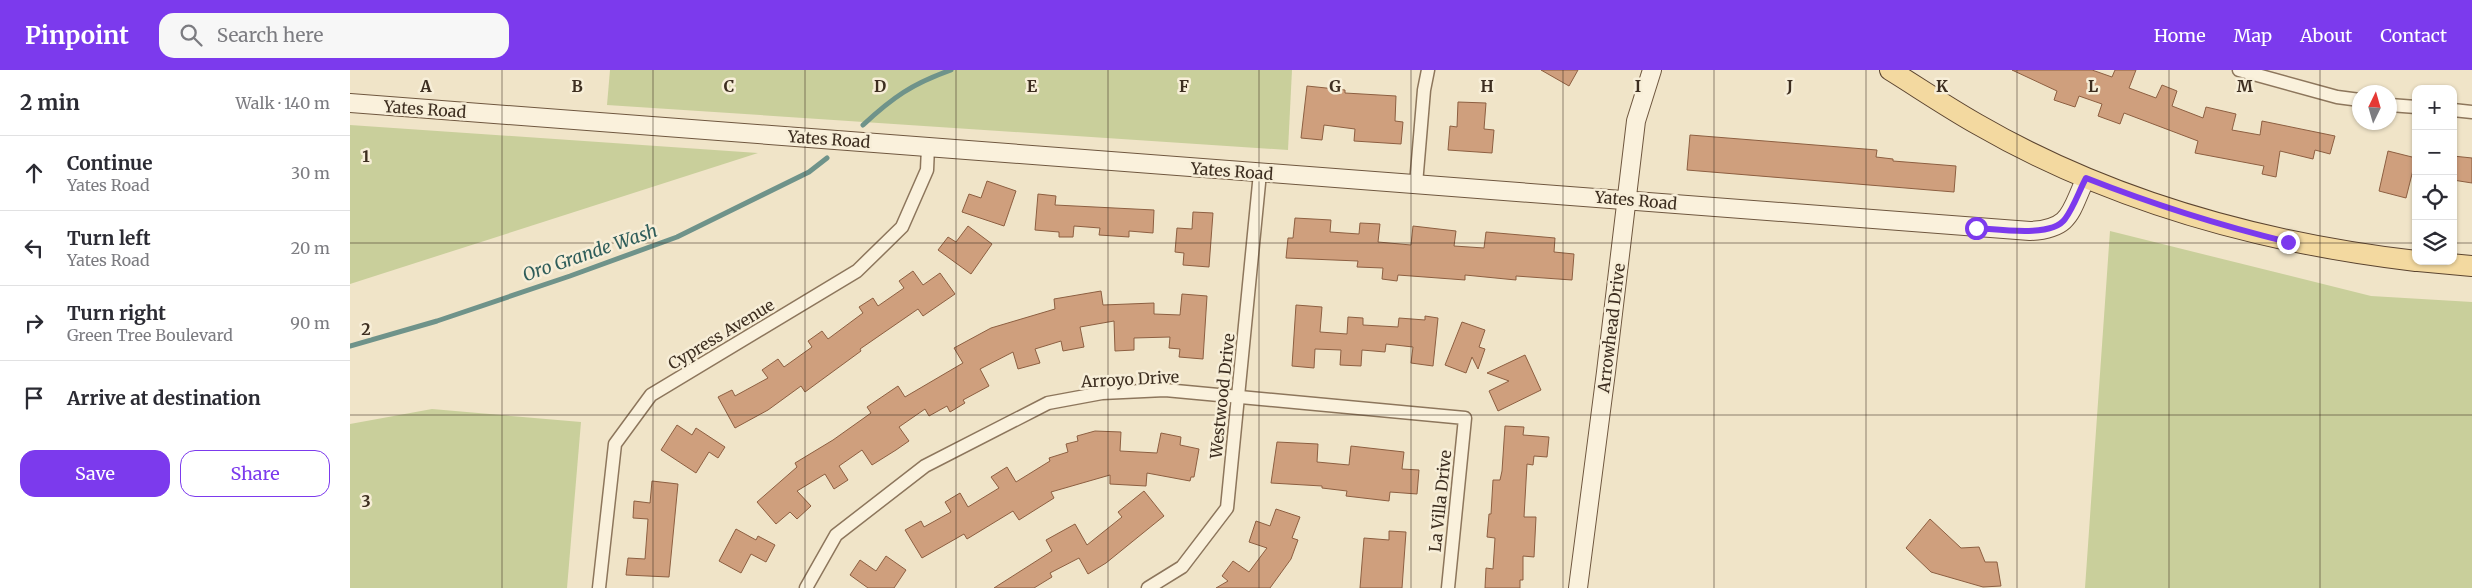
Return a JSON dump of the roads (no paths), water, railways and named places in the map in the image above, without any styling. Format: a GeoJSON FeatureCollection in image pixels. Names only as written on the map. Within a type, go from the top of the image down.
{"type":"FeatureCollection","features":[{"type":"Feature","properties":{"kind":"main road"},"geometry":{"type":"LineString","coordinates":[[1890,70],[1977,124],[2086,178],[2152,204],[2218,225],[2327,249],[2412,260]]}},
{"type":"Feature","properties":{"kind":"main road"},"geometry":{"type":"LineString","coordinates":[[2457,265],[2472,266]]}},
{"type":"Feature","properties":{"kind":"street"},"geometry":{"type":"LineString","coordinates":[[1416,184],[1424,90],[1428,70]]}},
{"type":"Feature","properties":{"kind":"street","name":"Arrowhead Drive"},"geometry":{"type":"LineString","coordinates":[[1578,588],[1636,121],[1652,70]]}},
{"type":"Feature","properties":{"kind":"street"},"geometry":{"type":"LineString","coordinates":[[2239,70],[2273,75],[2352,98]]}},
{"type":"Feature","properties":{"kind":"street","name":"Yates Road"},"geometry":{"type":"LineString","coordinates":[[350,103],[2030,231],[2057,227],[2065,221],[2086,178]]}},
{"type":"Feature","properties":{"kind":"street"},"geometry":{"type":"LineString","coordinates":[[2397,106],[2412,107]]}},
{"type":"Feature","properties":{"kind":"street"},"geometry":{"type":"LineString","coordinates":[[2457,110],[2472,112]]}},
{"type":"Feature","properties":{"kind":"street","name":"Cypress Avenue"},"geometry":{"type":"LineString","coordinates":[[599,588],[615,444],[651,395],[858,271],[902,227],[927,170],[928,147]]}},
{"type":"Feature","properties":{"kind":"street","name":"Westwood Drive"},"geometry":{"type":"LineString","coordinates":[[1148,588],[1182,567],[1227,508],[1260,173]]}},
{"type":"Feature","properties":{"kind":"street","name":"Arroyo Drive"},"geometry":{"type":"LineString","coordinates":[[806,588],[836,535],[925,466],[1048,403],[1102,393],[1165,390],[1465,418]]}},
{"type":"Feature","properties":{"kind":"street","name":"La Villa Drive"},"geometry":{"type":"LineString","coordinates":[[1448,588],[1465,418]]}},
{"type":"Feature","properties":{"kind":"waterway","name":"Oro Grande Wash"},"geometry":{"type":"LineString","coordinates":[[863,125],[904,92],[951,70]]}},
{"type":"Feature","properties":{"kind":"waterway","name":"Oro Grande Wash"},"geometry":{"type":"LineString","coordinates":[[350,346],[437,321],[677,237],[809,172],[827,158]]}}]}
